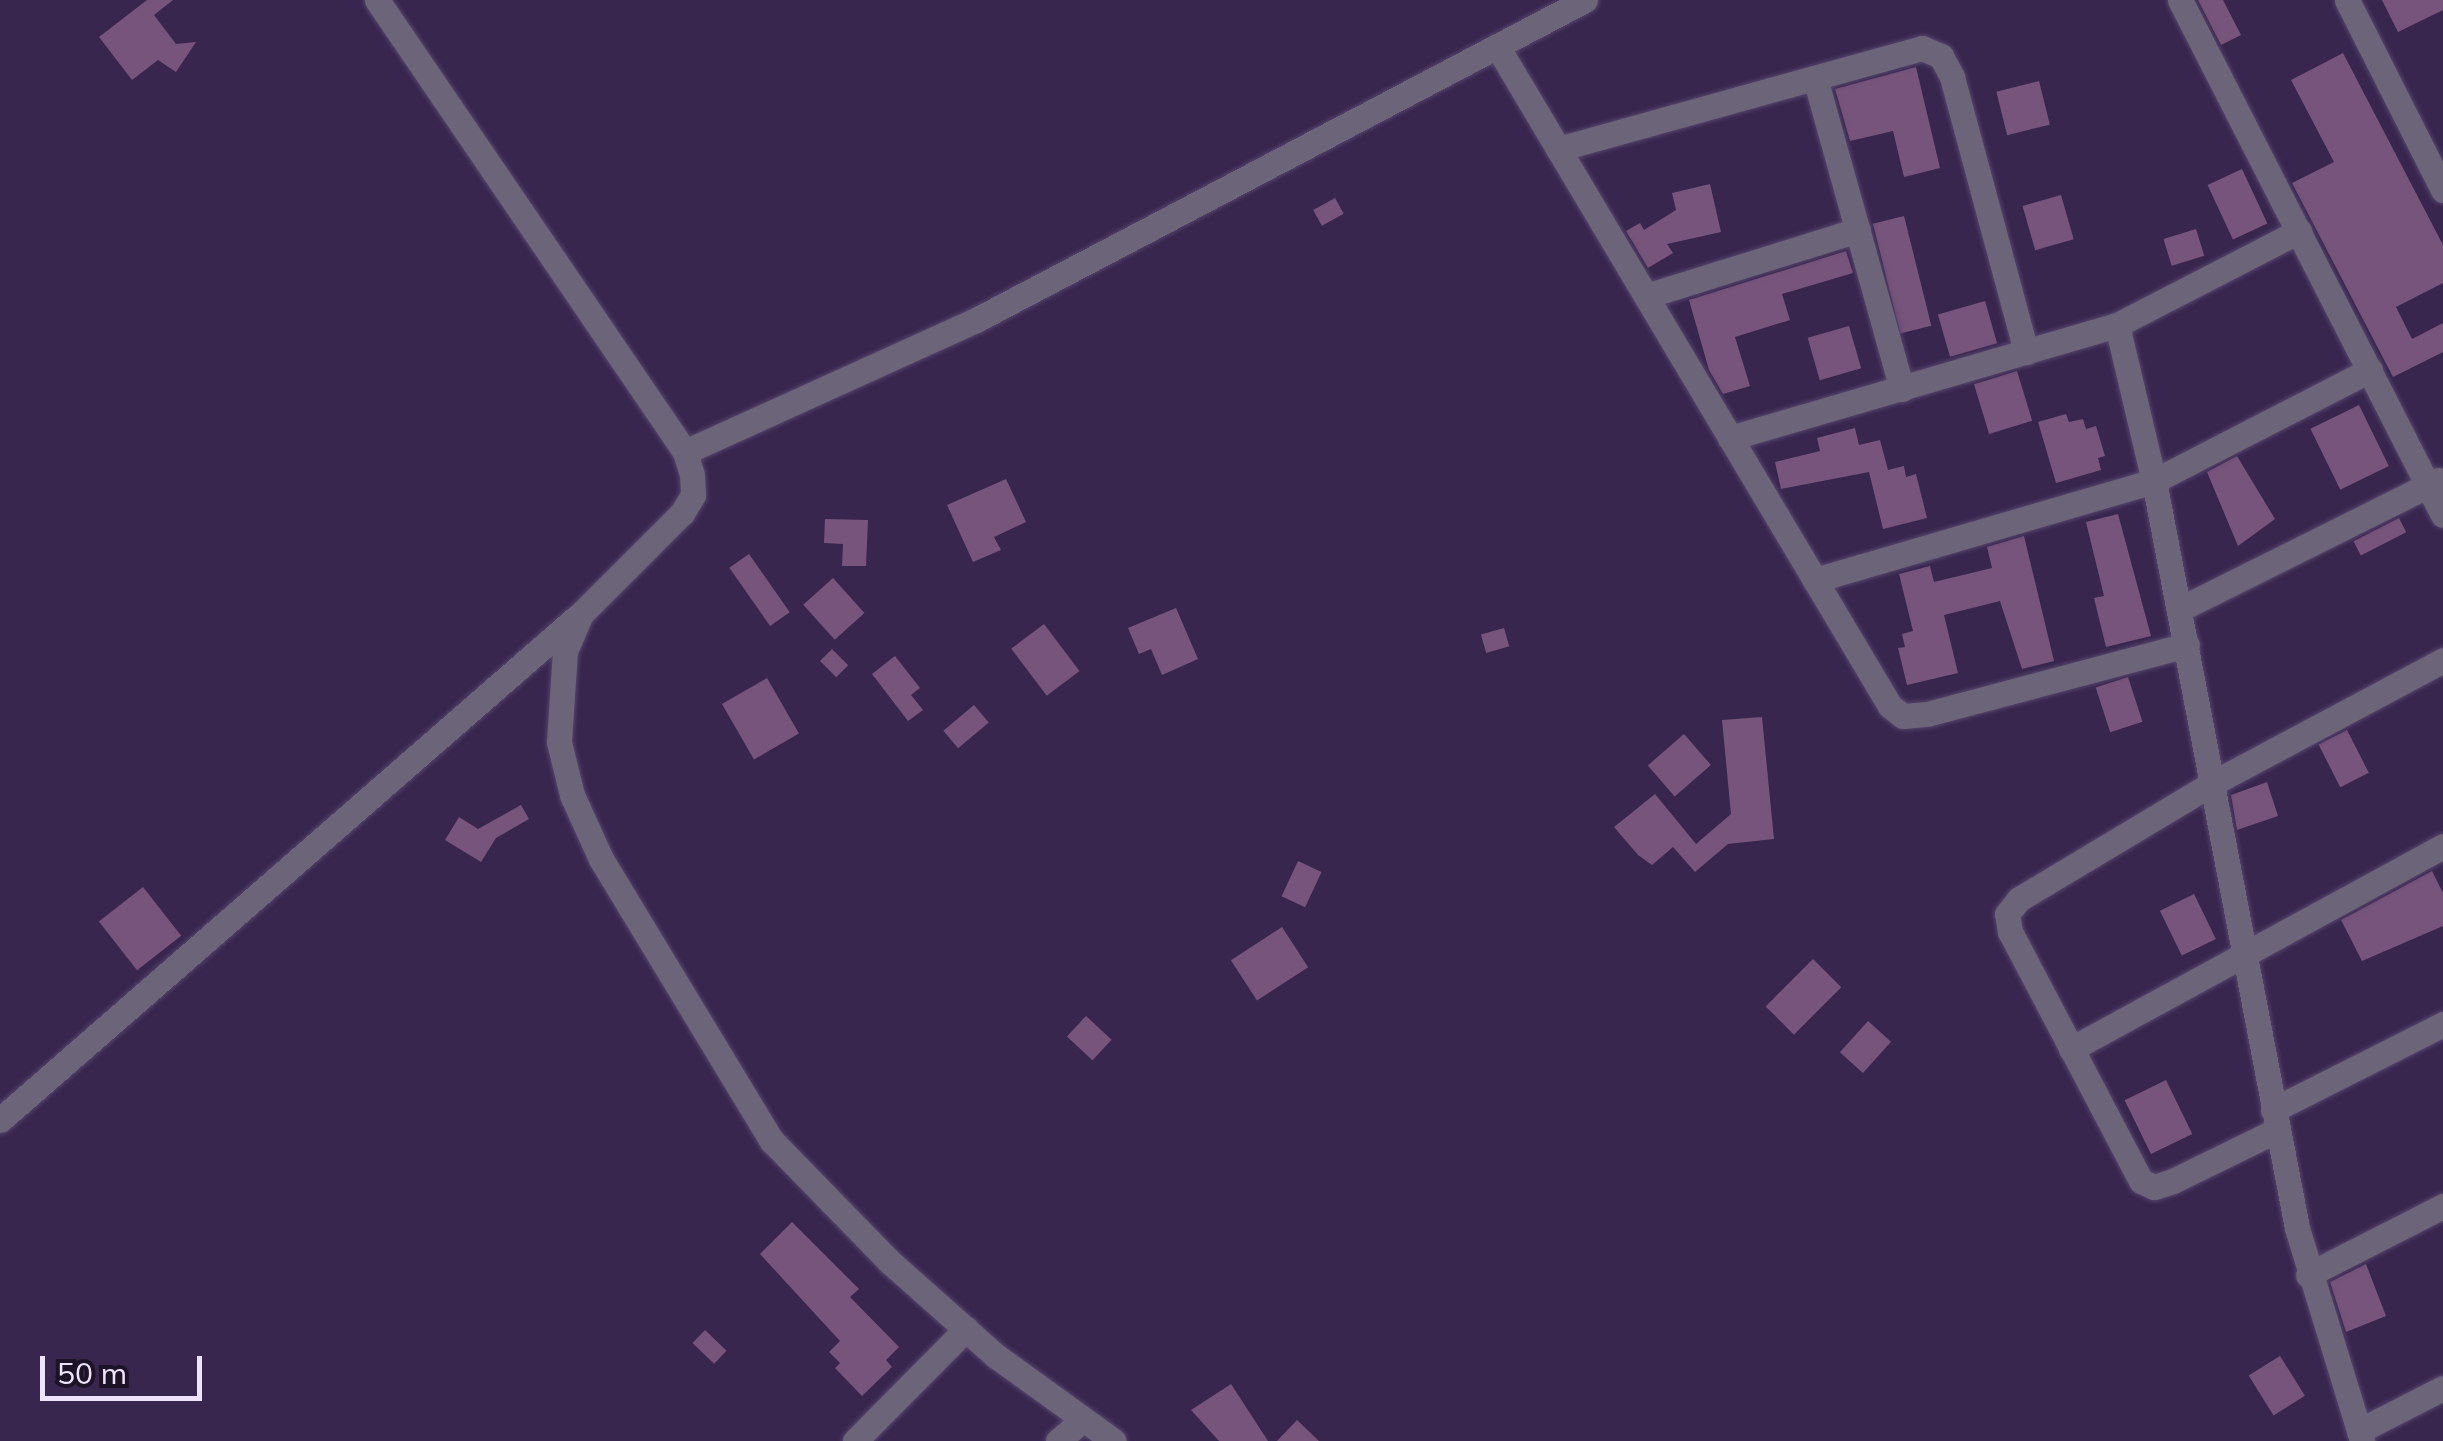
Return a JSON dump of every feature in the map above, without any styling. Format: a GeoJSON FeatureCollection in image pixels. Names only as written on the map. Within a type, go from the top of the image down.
{"type":"FeatureCollection","features":[{"type":"Feature","properties":{"kind":"street"},"geometry":{"type":"LineString","coordinates":[[0,1120],[581,614],[682,513],[692,495],[685,452],[377,0]]}},
{"type":"Feature","properties":{"kind":"street"},"geometry":{"type":"LineString","coordinates":[[685,452],[976,320],[1585,0]]}},
{"type":"Feature","properties":{"kind":"street"},"geometry":{"type":"LineString","coordinates":[[2180,0],[2370,370],[2435,482],[2443,514]]}},
{"type":"Feature","properties":{"kind":"street"},"geometry":{"type":"LineString","coordinates":[[2346,0],[2443,190]]}},
{"type":"Feature","properties":{"kind":"street"},"geometry":{"type":"LineString","coordinates":[[1496,46],[1890,706],[1903,716],[2187,645]]}},
{"type":"Feature","properties":{"kind":"street"},"geometry":{"type":"LineString","coordinates":[[1558,149],[1922,48],[1940,56],[1952,76],[2026,352]]}},
{"type":"Feature","properties":{"kind":"street"},"geometry":{"type":"LineString","coordinates":[[1815,78],[1902,389]]}},
{"type":"Feature","properties":{"kind":"street"},"geometry":{"type":"LineString","coordinates":[[1646,296],[1858,230]]}},
{"type":"Feature","properties":{"kind":"street"},"geometry":{"type":"LineString","coordinates":[[1730,438],[2117,325],[2299,231]]}},
{"type":"Feature","properties":{"kind":"street"},"geometry":{"type":"LineString","coordinates":[[2117,325],[2180,609],[2248,955],[2275,1120],[2308,1274],[2360,1436],[2443,1388]]}},
{"type":"Feature","properties":{"kind":"street"},"geometry":{"type":"LineString","coordinates":[[1815,580],[2154,481],[2370,370]]}},
{"type":"Feature","properties":{"kind":"street"},"geometry":{"type":"LineString","coordinates":[[2180,609],[2435,482]]}},
{"type":"Feature","properties":{"kind":"street"},"geometry":{"type":"LineString","coordinates":[[581,614],[565,651],[559,742],[572,796],[601,859],[772,1141],[966,1329],[1114,1441]]}},
{"type":"Feature","properties":{"kind":"street"},"geometry":{"type":"LineString","coordinates":[[2443,660],[2214,783],[2019,899],[2007,914],[2010,932],[2141,1181],[2154,1187],[2443,1024]]}},
{"type":"Feature","properties":{"kind":"street"},"geometry":{"type":"LineString","coordinates":[[2071,1048],[2443,846]]}},
{"type":"Feature","properties":{"kind":"street"},"geometry":{"type":"LineString","coordinates":[[2308,1274],[2443,1206]]}},
{"type":"Feature","properties":{"kind":"street"},"geometry":{"type":"LineString","coordinates":[[855,1441],[966,1329]]}},
{"type":"Feature","properties":{"kind":"street"},"geometry":{"type":"LineString","coordinates":[[1058,1441],[1083,1418]]}},
{"type":"Feature","properties":{"kind":"building"},"geometry":{"type":"Polygon","coordinates":[[[147,0],[173,0],[154,15],[176,44],[196,42],[176,72],[158,60],[132,80],[99,37],[147,0]]]}},
{"type":"Feature","properties":{"kind":"building"},"geometry":{"type":"Polygon","coordinates":[[[2198,0],[2223,0],[2241,35],[2221,45],[2198,0]]]}},
{"type":"Feature","properties":{"kind":"building"},"geometry":{"type":"Polygon","coordinates":[[[2382,0],[2443,0],[2443,10],[2398,32],[2382,0]]]}},
{"type":"Feature","properties":{"kind":"building"},"geometry":{"type":"Polygon","coordinates":[[[2343,53],[2443,245],[2443,283],[2396,307],[2412,339],[2443,323],[2443,352],[2393,377],[2292,183],[2334,162],[2291,80],[2343,53]]]}},
{"type":"Feature","properties":{"kind":"building"},"geometry":{"type":"Polygon","coordinates":[[[1916,67],[1940,168],[1904,177],[1893,131],[1850,141],[1835,89],[1916,67]]]}},
{"type":"Feature","properties":{"kind":"building"},"geometry":{"type":"Polygon","coordinates":[[[2039,81],[2050,125],[2007,135],[1996,92],[2039,81]]]}},
{"type":"Feature","properties":{"kind":"building"},"geometry":{"type":"Polygon","coordinates":[[[2242,169],[2267,223],[2233,239],[2208,185],[2242,169]]]}},
{"type":"Feature","properties":{"kind":"building"},"geometry":{"type":"Polygon","coordinates":[[[1710,184],[1721,232],[1667,244],[1673,253],[1648,268],[1626,231],[1640,223],[1644,230],[1676,210],[1672,193],[1710,184]]]}},
{"type":"Feature","properties":{"kind":"building"},"geometry":{"type":"Polygon","coordinates":[[[2061,195],[2074,239],[2035,250],[2023,206],[2061,195]]]}},
{"type":"Feature","properties":{"kind":"building"},"geometry":{"type":"Polygon","coordinates":[[[1335,198],[1344,214],[1322,226],[1313,210],[1335,198]]]}},
{"type":"Feature","properties":{"kind":"building"},"geometry":{"type":"Polygon","coordinates":[[[1904,216],[1931,326],[1900,333],[1873,224],[1904,216]]]}},
{"type":"Feature","properties":{"kind":"building"},"geometry":{"type":"Polygon","coordinates":[[[2196,229],[2204,256],[2172,266],[2163,239],[2196,229]]]}},
{"type":"Feature","properties":{"kind":"building"},"geometry":{"type":"Polygon","coordinates":[[[1846,251],[1853,273],[1782,294],[1790,320],[1735,337],[1750,386],[1723,394],[1709,370],[1689,300],[1846,251]]]}},
{"type":"Feature","properties":{"kind":"building"},"geometry":{"type":"Polygon","coordinates":[[[1985,301],[1997,343],[1950,357],[1938,315],[1985,301]]]}},
{"type":"Feature","properties":{"kind":"building"},"geometry":{"type":"Polygon","coordinates":[[[1849,326],[1861,368],[1820,380],[1808,338],[1849,326]]]}},
{"type":"Feature","properties":{"kind":"building"},"geometry":{"type":"Polygon","coordinates":[[[2017,371],[2032,421],[1989,434],[1974,384],[2017,371]]]}},
{"type":"Feature","properties":{"kind":"building"},"geometry":{"type":"Polygon","coordinates":[[[2359,405],[2389,466],[2340,490],[2310,429],[2359,405]]]}},
{"type":"Feature","properties":{"kind":"building"},"geometry":{"type":"Polygon","coordinates":[[[2066,414],[2069,422],[2083,419],[2086,429],[2096,426],[2105,456],[2098,458],[2101,470],[2056,483],[2038,422],[2066,414]]]}},
{"type":"Feature","properties":{"kind":"building"},"geometry":{"type":"Polygon","coordinates":[[[1855,428],[1859,445],[1880,440],[1888,470],[1904,466],[1906,477],[1916,474],[1927,518],[1883,529],[1869,472],[1781,489],[1775,462],[1820,451],[1817,438],[1855,428]]]}},
{"type":"Feature","properties":{"kind":"building"},"geometry":{"type":"Polygon","coordinates":[[[2237,456],[2275,519],[2238,546],[2207,472],[2237,456]]]}},
{"type":"Feature","properties":{"kind":"building"},"geometry":{"type":"Polygon","coordinates":[[[1006,479],[1026,522],[994,537],[1001,550],[973,562],[947,505],[1006,479]]]}},
{"type":"Feature","properties":{"kind":"building"},"geometry":{"type":"Polygon","coordinates":[[[2118,514],[2151,636],[2106,647],[2094,598],[2104,596],[2086,522],[2118,514]]]}},
{"type":"Feature","properties":{"kind":"building"},"geometry":{"type":"Polygon","coordinates":[[[2399,518],[2406,532],[2361,555],[2354,541],[2399,518]]]}},
{"type":"Feature","properties":{"kind":"building"},"geometry":{"type":"Polygon","coordinates":[[[825,519],[868,520],[866,566],[842,566],[843,544],[824,543],[825,519]]]}},
{"type":"Feature","properties":{"kind":"building"},"geometry":{"type":"Polygon","coordinates":[[[2024,536],[2054,661],[2022,669],[2000,601],[1944,615],[1958,673],[1907,685],[1898,648],[1905,647],[1902,634],[1913,631],[1899,574],[1930,566],[1934,582],[1992,568],[1987,547],[2024,536]]]}},
{"type":"Feature","properties":{"kind":"building"},"geometry":{"type":"Polygon","coordinates":[[[749,554],[790,612],[770,626],[729,568],[749,554]]]}},
{"type":"Feature","properties":{"kind":"building"},"geometry":{"type":"Polygon","coordinates":[[[833,578],[864,613],[835,640],[803,605],[833,578]]]}},
{"type":"Feature","properties":{"kind":"building"},"geometry":{"type":"Polygon","coordinates":[[[1176,608],[1198,659],[1162,675],[1151,649],[1139,654],[1128,628],[1176,608]]]}},
{"type":"Feature","properties":{"kind":"building"},"geometry":{"type":"Polygon","coordinates":[[[1044,624],[1080,671],[1047,696],[1011,649],[1044,624]]]}},
{"type":"Feature","properties":{"kind":"building"},"geometry":{"type":"Polygon","coordinates":[[[1504,628],[1509,646],[1486,653],[1481,635],[1504,628]]]}},
{"type":"Feature","properties":{"kind":"building"},"geometry":{"type":"Polygon","coordinates":[[[832,649],[848,665],[836,677],[820,661],[832,649]]]}},
{"type":"Feature","properties":{"kind":"building"},"geometry":{"type":"Polygon","coordinates":[[[895,656],[920,688],[911,695],[923,710],[908,721],[872,674],[895,656]]]}},
{"type":"Feature","properties":{"kind":"building"},"geometry":{"type":"Polygon","coordinates":[[[2128,677],[2143,722],[2110,732],[2096,688],[2128,677]]]}},
{"type":"Feature","properties":{"kind":"building"},"geometry":{"type":"Polygon","coordinates":[[[767,678],[799,733],[754,759],[722,704],[767,678]]]}},
{"type":"Feature","properties":{"kind":"building"},"geometry":{"type":"Polygon","coordinates":[[[974,705],[989,723],[958,748],[943,731],[974,705]]]}},
{"type":"Feature","properties":{"kind":"building"},"geometry":{"type":"Polygon","coordinates":[[[1762,717],[1774,839],[1728,844],[1695,872],[1673,847],[1652,865],[1638,855],[1614,827],[1655,794],[1696,844],[1731,814],[1722,720],[1762,717]]]}},
{"type":"Feature","properties":{"kind":"building"},"geometry":{"type":"Polygon","coordinates":[[[2347,730],[2369,773],[2340,787],[2318,745],[2347,730]]]}},
{"type":"Feature","properties":{"kind":"building"},"geometry":{"type":"Polygon","coordinates":[[[1684,734],[1711,765],[1675,796],[1648,765],[1684,734]]]}},
{"type":"Feature","properties":{"kind":"building"},"geometry":{"type":"Polygon","coordinates":[[[2267,782],[2278,816],[2237,830],[2231,795],[2267,782]]]}},
{"type":"Feature","properties":{"kind":"building"},"geometry":{"type":"Polygon","coordinates":[[[521,805],[529,819],[496,838],[481,862],[445,840],[459,817],[478,829],[521,805]]]}},
{"type":"Feature","properties":{"kind":"building"},"geometry":{"type":"Polygon","coordinates":[[[1298,861],[1322,872],[1305,907],[1282,896],[1298,861]]]}},
{"type":"Feature","properties":{"kind":"building"},"geometry":{"type":"Polygon","coordinates":[[[2432,871],[2443,893],[2443,926],[2362,961],[2341,920],[2432,871]]]}},
{"type":"Feature","properties":{"kind":"building"},"geometry":{"type":"Polygon","coordinates":[[[143,887],[181,936],[137,970],[99,921],[143,887]]]}},
{"type":"Feature","properties":{"kind":"building"},"geometry":{"type":"Polygon","coordinates":[[[2194,894],[2216,939],[2182,956],[2160,911],[2194,894]]]}},
{"type":"Feature","properties":{"kind":"building"},"geometry":{"type":"Polygon","coordinates":[[[1282,927],[1308,967],[1257,1000],[1231,960],[1282,927]]]}},
{"type":"Feature","properties":{"kind":"building"},"geometry":{"type":"Polygon","coordinates":[[[1813,959],[1841,987],[1794,1035],[1766,1006],[1813,959]]]}},
{"type":"Feature","properties":{"kind":"building"},"geometry":{"type":"Polygon","coordinates":[[[1086,1016],[1112,1040],[1093,1060],[1067,1036],[1086,1016]]]}},
{"type":"Feature","properties":{"kind":"building"},"geometry":{"type":"Polygon","coordinates":[[[1868,1021],[1891,1042],[1863,1073],[1840,1052],[1868,1021]]]}},
{"type":"Feature","properties":{"kind":"building"},"geometry":{"type":"Polygon","coordinates":[[[2166,1080],[2192,1134],[2151,1154],[2125,1100],[2166,1080]]]}},
{"type":"Feature","properties":{"kind":"building"},"geometry":{"type":"Polygon","coordinates":[[[792,1222],[859,1289],[850,1297],[899,1347],[886,1360],[892,1367],[862,1396],[835,1368],[840,1363],[829,1352],[840,1341],[760,1254],[792,1222]]]}},
{"type":"Feature","properties":{"kind":"building"},"geometry":{"type":"Polygon","coordinates":[[[2366,1264],[2386,1316],[2346,1332],[2330,1282],[2366,1264]]]}},
{"type":"Feature","properties":{"kind":"building"},"geometry":{"type":"Polygon","coordinates":[[[705,1330],[727,1351],[714,1364],[692,1343],[705,1330]]]}},
{"type":"Feature","properties":{"kind":"building"},"geometry":{"type":"Polygon","coordinates":[[[2280,1356],[2305,1396],[2274,1415],[2249,1376],[2280,1356]]]}},
{"type":"Feature","properties":{"kind":"building"},"geometry":{"type":"Polygon","coordinates":[[[1231,1384],[1268,1441],[1219,1441],[1191,1410],[1231,1384]]]}},
{"type":"Feature","properties":{"kind":"building"},"geometry":{"type":"Polygon","coordinates":[[[1297,1420],[1319,1441],[1277,1441],[1297,1420]]]}}]}
